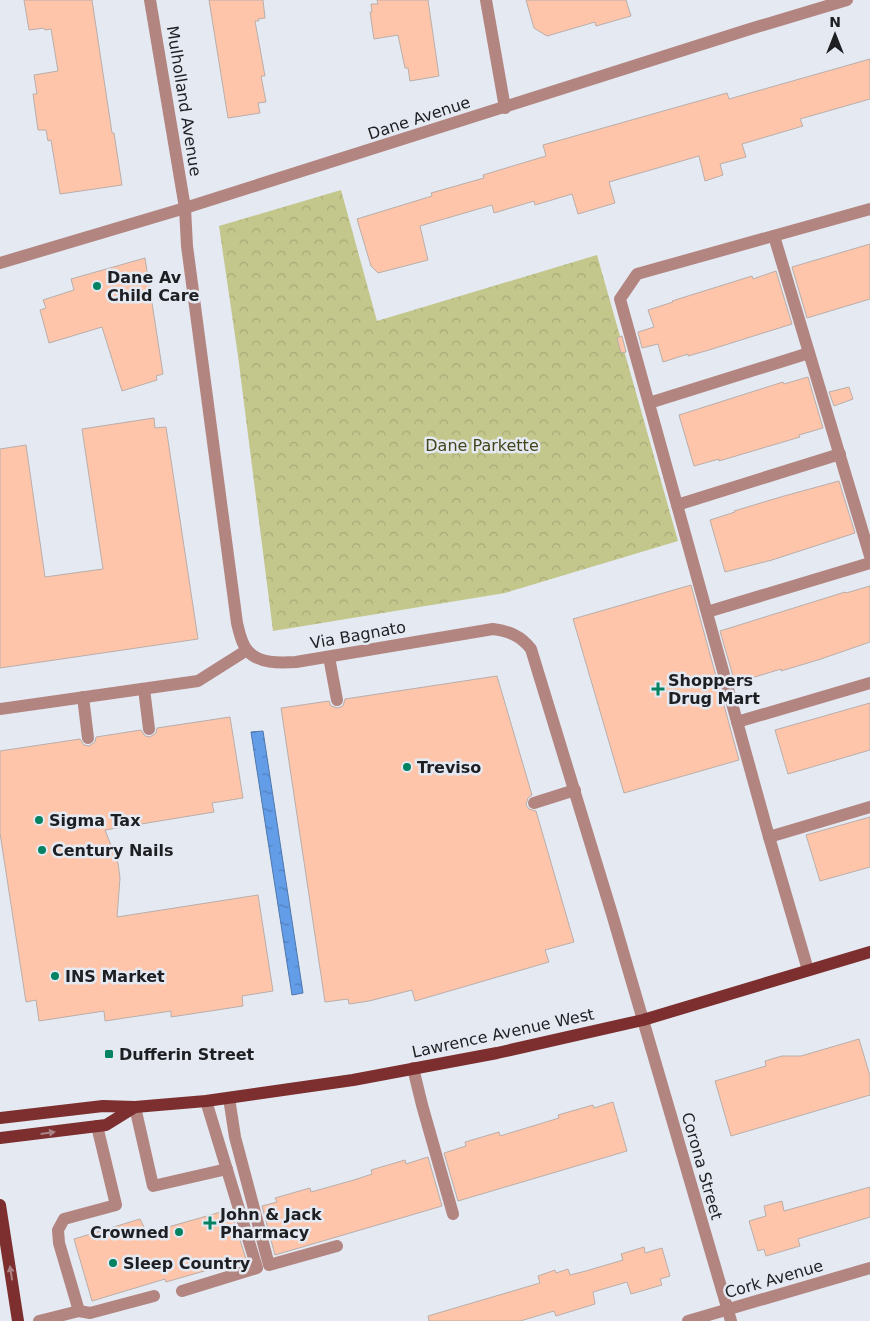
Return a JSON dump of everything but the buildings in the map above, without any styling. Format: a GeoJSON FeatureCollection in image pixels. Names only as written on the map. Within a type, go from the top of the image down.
{"type":"FeatureCollection","features":[{"type":"Feature","properties":{"kind":"main road","name":"Lawrence Avenue West"},"geometry":{"type":"LineString","coordinates":[[0,1118],[103,1106],[135,1107],[229,1098],[353,1080],[497,1053],[643,1020],[870,952]]}},
{"type":"Feature","properties":{"kind":"main road","name":"Lawrence Avenue West"},"geometry":{"type":"LineString","coordinates":[[0,1138],[106,1125],[135,1107]]}},
{"type":"Feature","properties":{"kind":"main road"},"geometry":{"type":"LineString","coordinates":[[0,1205],[18,1321]]}},
{"type":"Feature","properties":{"kind":"street","name":"Mulholland Avenue"},"geometry":{"type":"LineString","coordinates":[[150,0],[185,208]]}},
{"type":"Feature","properties":{"kind":"street"},"geometry":{"type":"LineString","coordinates":[[486,0],[505,108]]}},
{"type":"Feature","properties":{"kind":"street","name":"Dane Avenue"},"geometry":{"type":"LineString","coordinates":[[0,263],[185,208],[847,0]]}},
{"type":"Feature","properties":{"kind":"street"},"geometry":{"type":"LineString","coordinates":[[0,709],[198,681],[247,650],[236,623],[188,246],[185,208]]}},
{"type":"Feature","properties":{"kind":"street"},"geometry":{"type":"LineString","coordinates":[[808,970],[769,837],[620,299],[638,274],[870,209]]}},
{"type":"Feature","properties":{"kind":"street"},"geometry":{"type":"LineString","coordinates":[[774,236],[870,556]]}},
{"type":"Feature","properties":{"kind":"street"},"geometry":{"type":"LineString","coordinates":[[649,403],[809,353]]}},
{"type":"Feature","properties":{"kind":"street"},"geometry":{"type":"LineString","coordinates":[[677,505],[840,454]]}},
{"type":"Feature","properties":{"kind":"street"},"geometry":{"type":"LineString","coordinates":[[707,612],[870,563]]}},
{"type":"Feature","properties":{"kind":"street","name":"Via Bagnato"},"geometry":{"type":"LineString","coordinates":[[247,650],[257,658],[267,662],[282,663],[329,657],[493,629],[503,630],[518,636],[525,642],[534,657],[643,1020]]}},
{"type":"Feature","properties":{"kind":"street"},"geometry":{"type":"LineString","coordinates":[[329,657],[336,700]]}},
{"type":"Feature","properties":{"kind":"street"},"geometry":{"type":"LineString","coordinates":[[737,722],[870,683]]}},
{"type":"Feature","properties":{"kind":"street"},"geometry":{"type":"LineString","coordinates":[[144,689],[149,729]]}},
{"type":"Feature","properties":{"kind":"street"},"geometry":{"type":"LineString","coordinates":[[83,697],[88,738]]}},
{"type":"Feature","properties":{"kind":"street"},"geometry":{"type":"LineString","coordinates":[[534,803],[575,790]]}},
{"type":"Feature","properties":{"kind":"street"},"geometry":{"type":"LineString","coordinates":[[769,837],[870,807]]}},
{"type":"Feature","properties":{"kind":"street","name":"Corona Street"},"geometry":{"type":"LineString","coordinates":[[643,1020],[729,1315]]}},
{"type":"Feature","properties":{"kind":"street"},"geometry":{"type":"LineString","coordinates":[[413,1068],[454,1214]]}},
{"type":"Feature","properties":{"kind":"street"},"geometry":{"type":"LineString","coordinates":[[229,1098],[234,1137],[269,1265],[337,1246]]}},
{"type":"Feature","properties":{"kind":"street"},"geometry":{"type":"LineString","coordinates":[[182,1291],[257,1268],[206,1101]]}},
{"type":"Feature","properties":{"kind":"street"},"geometry":{"type":"LineString","coordinates":[[135,1107],[153,1186],[227,1169]]}},
{"type":"Feature","properties":{"kind":"street"},"geometry":{"type":"LineString","coordinates":[[79,1311],[59,1243],[58,1230],[64,1219],[116,1205],[97,1126]]}},
{"type":"Feature","properties":{"kind":"street","name":"Cork Avenue"},"geometry":{"type":"LineString","coordinates":[[688,1321],[729,1315],[870,1268]]}},
{"type":"Feature","properties":{"kind":"street"},"geometry":{"type":"LineString","coordinates":[[39,1321],[79,1311],[90,1314],[154,1296]]}},
{"type":"Feature","properties":{"kind":"green space","name":"Dane Parkette"},"geometry":{"type":"Polygon","coordinates":[[[341,190],[377,321],[597,255],[678,541],[505,593],[273,631],[238,356],[219,226],[341,190]]]}},
{"type":"Feature","properties":{"kind":"water"},"geometry":{"type":"Polygon","coordinates":[[[263,731],[303,993],[292,995],[251,732],[263,731]]]}},
{"type":"Feature","properties":{"kind":"place","name":"Dane Av Child Care"},"geometry":{"type":"Point","coordinates":[97,286]}},
{"type":"Feature","properties":{"kind":"place","name":"Shoppers Drug Mart"},"geometry":{"type":"Point","coordinates":[658,689]}},
{"type":"Feature","properties":{"kind":"place","name":"Treviso"},"geometry":{"type":"Point","coordinates":[407,767]}},
{"type":"Feature","properties":{"kind":"place","name":"Sigma Tax"},"geometry":{"type":"Point","coordinates":[39,820]}},
{"type":"Feature","properties":{"kind":"place","name":"Century Nails"},"geometry":{"type":"Point","coordinates":[42,850]}},
{"type":"Feature","properties":{"kind":"place","name":"INS Market"},"geometry":{"type":"Point","coordinates":[55,976]}},
{"type":"Feature","properties":{"kind":"place","name":"Dufferin Street"},"geometry":{"type":"Point","coordinates":[109,1054]}},
{"type":"Feature","properties":{"kind":"place","name":"John & Jack Pharmacy"},"geometry":{"type":"Point","coordinates":[210,1223]}},
{"type":"Feature","properties":{"kind":"place","name":"Crowned"},"geometry":{"type":"Point","coordinates":[179,1232]}},
{"type":"Feature","properties":{"kind":"place","name":"Sleep Country"},"geometry":{"type":"Point","coordinates":[113,1263]}}]}
